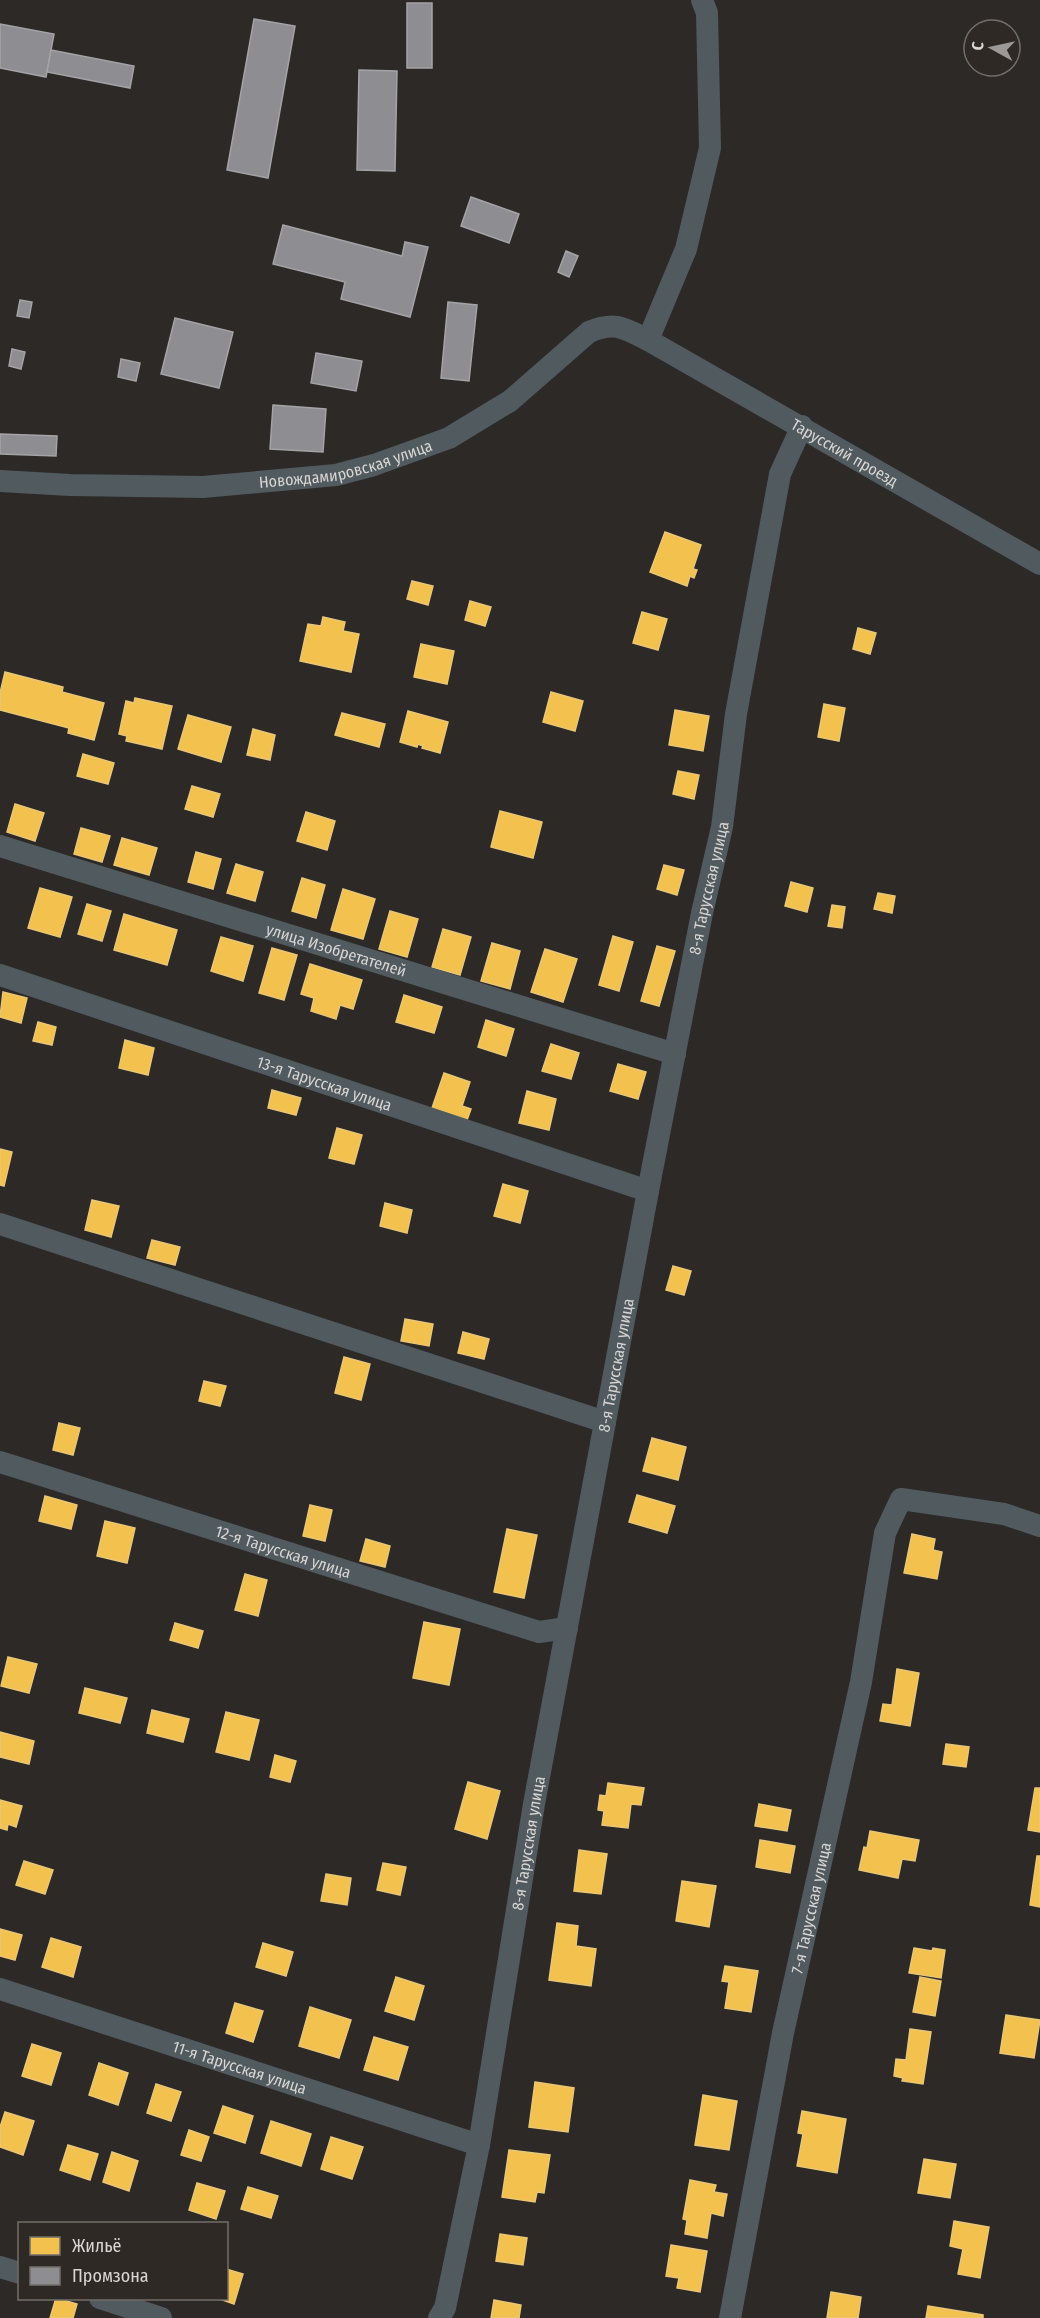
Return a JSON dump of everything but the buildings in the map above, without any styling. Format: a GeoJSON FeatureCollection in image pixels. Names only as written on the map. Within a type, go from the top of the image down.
{"type":"FeatureCollection","features":[{"type":"Feature","properties":{"kind":"street"},"geometry":{"type":"LineString","coordinates":[[648,340],[686,249],[710,148],[707,13],[702,0]]}},
{"type":"Feature","properties":{"kind":"street","name":"Новождамировская улица"},"geometry":{"type":"LineString","coordinates":[[0,481],[70,485],[203,487],[336,475],[374,465],[449,438],[510,401],[589,332],[605,325],[622,327],[648,340]]}},
{"type":"Feature","properties":{"kind":"street","name":"Тарусский проезд"},"geometry":{"type":"LineString","coordinates":[[648,340],[1040,564]]}},
{"type":"Feature","properties":{"kind":"street","name":"8-я Тарусская улица"},"geometry":{"type":"LineString","coordinates":[[442,2313],[479,2145],[534,1804],[648,1191],[702,913],[722,827],[736,714],[780,474],[802,426]]}},
{"type":"Feature","properties":{"kind":"street","name":"улица Изобретателей"},"geometry":{"type":"LineString","coordinates":[[0,846],[675,1054]]}},
{"type":"Feature","properties":{"kind":"street","name":"13-я Тарусская улица"},"geometry":{"type":"LineString","coordinates":[[0,975],[648,1191]]}},
{"type":"Feature","properties":{"kind":"street"},"geometry":{"type":"LineString","coordinates":[[0,1224],[605,1422]]}},
{"type":"Feature","properties":{"kind":"street","name":"12-я Тарусская улица"},"geometry":{"type":"LineString","coordinates":[[0,1462],[539,1632],[567,1628]]}},
{"type":"Feature","properties":{"kind":"street","name":"7-я Тарусская улица"},"geometry":{"type":"LineString","coordinates":[[730,2318],[783,2033],[861,1682],[885,1533],[901,1499],[1004,1514],[1040,1526]]}},
{"type":"Feature","properties":{"kind":"street","name":"11-я Тарусская улица"},"geometry":{"type":"LineString","coordinates":[[0,1989],[479,2145]]}},
{"type":"Feature","properties":{"kind":"street"},"geometry":{"type":"LineString","coordinates":[[0,2267],[18,2272]]}},
{"type":"Feature","properties":{"kind":"street"},"geometry":{"type":"LineString","coordinates":[[106,2300],[161,2318]]}}]}
